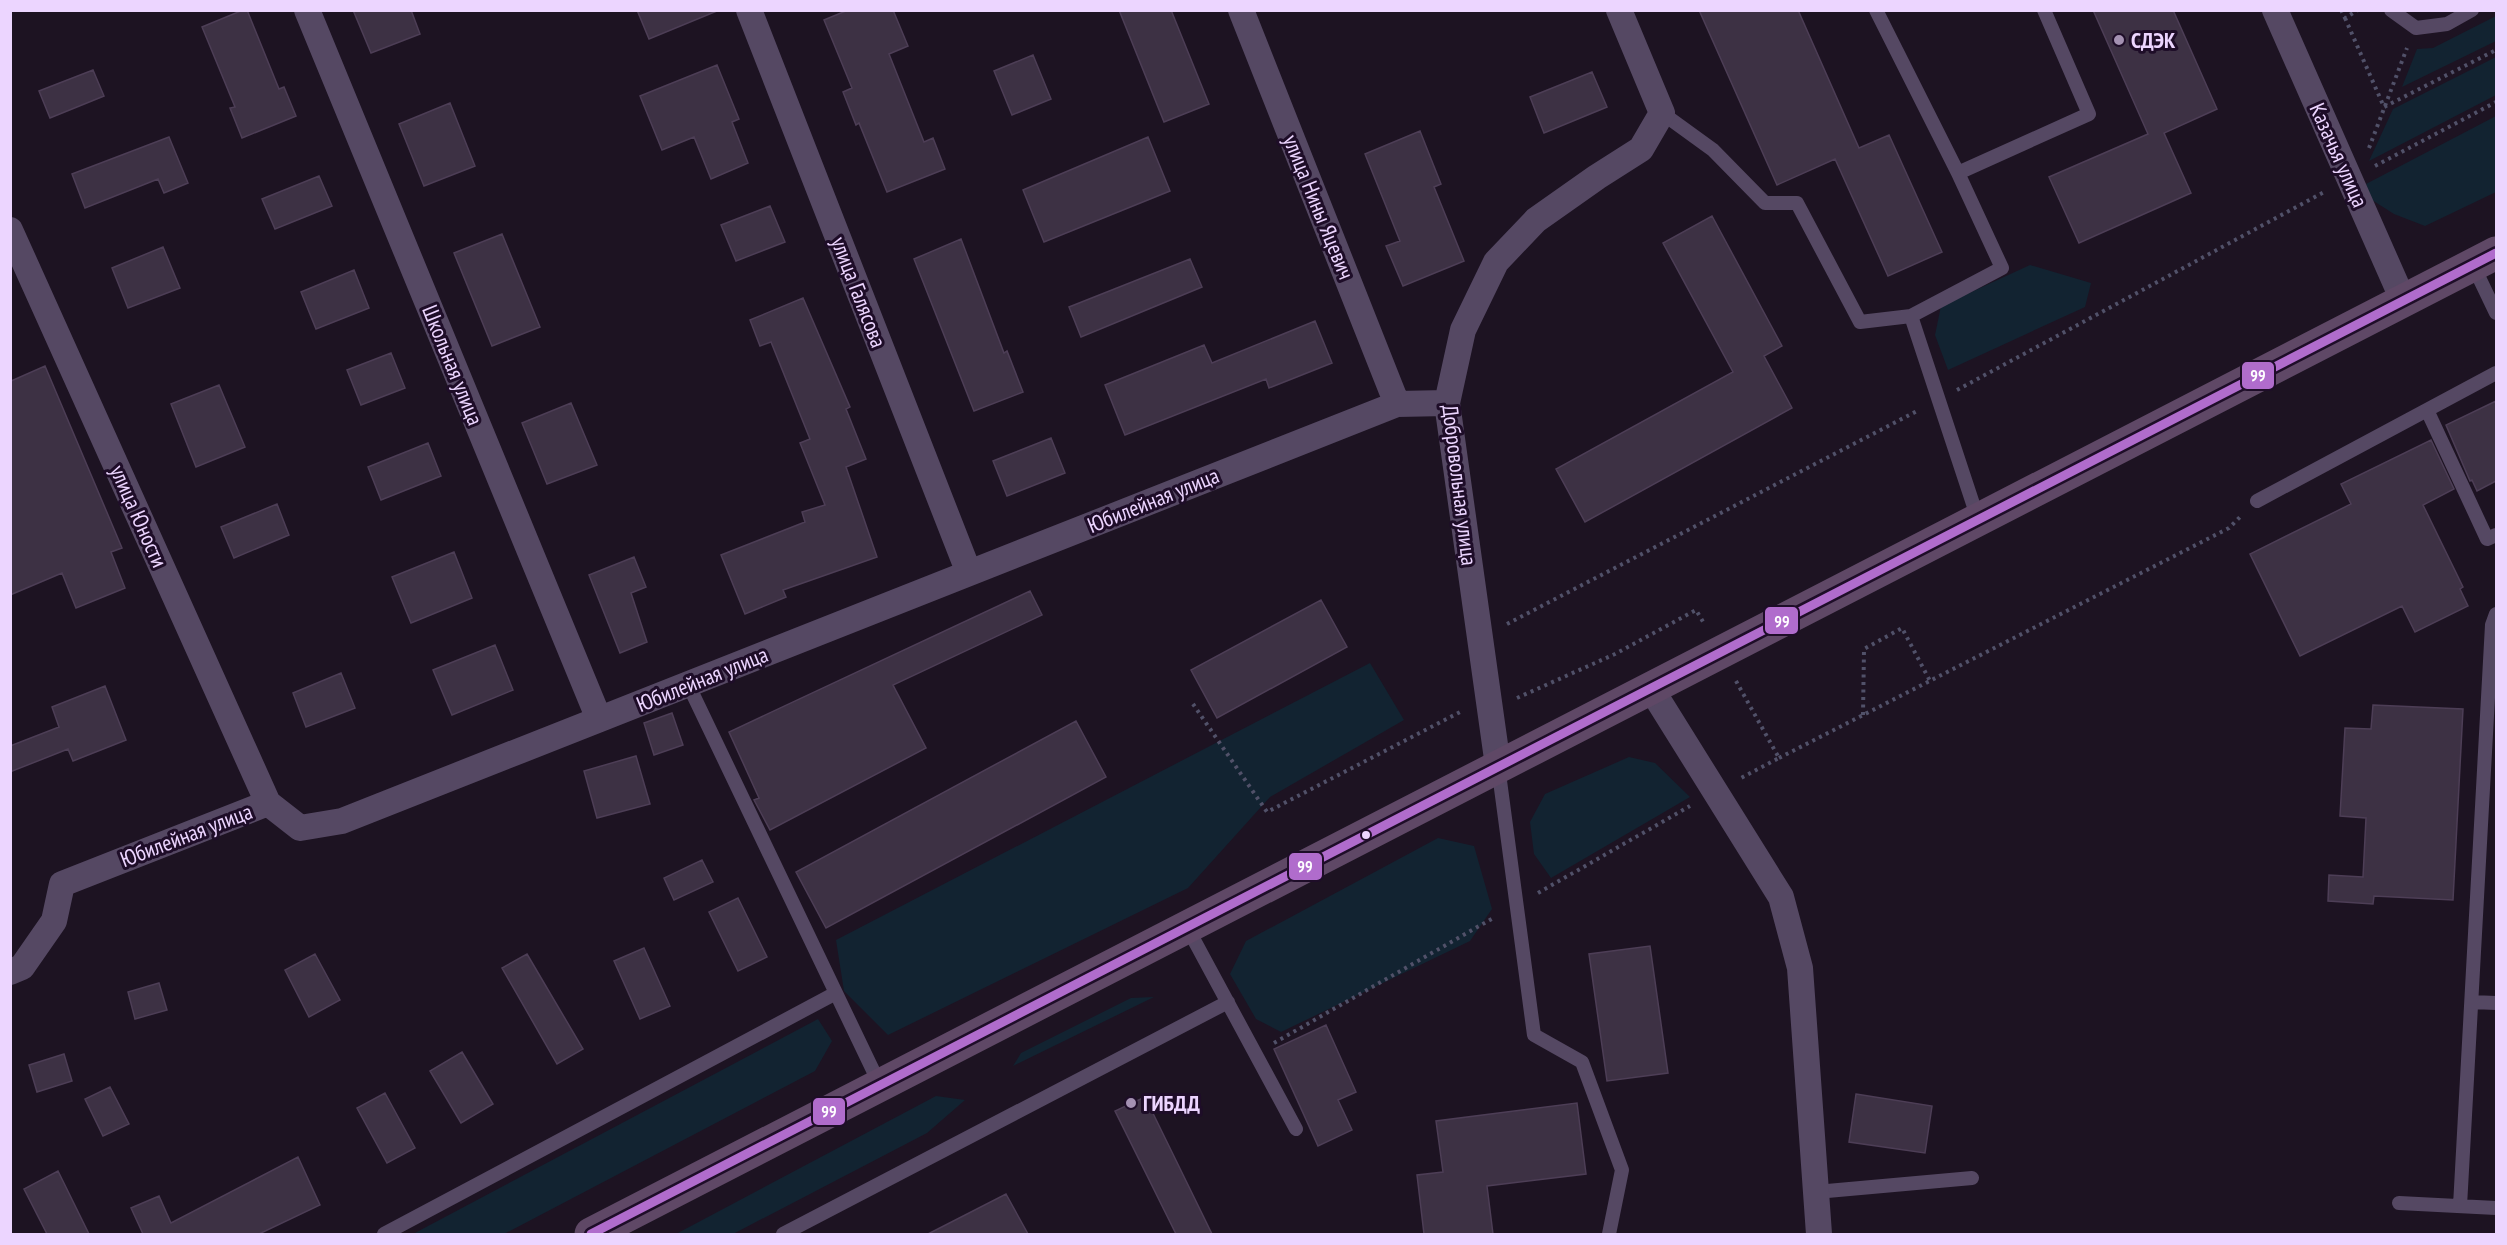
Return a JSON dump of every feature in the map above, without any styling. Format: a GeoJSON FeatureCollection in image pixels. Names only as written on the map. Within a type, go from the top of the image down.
{"type":"FeatureCollection","features":[{"type":"Feature","properties":{"kind":"main road"},"geometry":{"type":"LineString","coordinates":[[591,1234],[1498,765],[2485,259]]}},
{"type":"Feature","properties":{"kind":"street","name":"Школьная улица"},"geometry":{"type":"LineString","coordinates":[[307,10],[599,719]]}},
{"type":"Feature","properties":{"kind":"street","name":"улица Галясова"},"geometry":{"type":"LineString","coordinates":[[749,10],[969,573]]}},
{"type":"Feature","properties":{"kind":"street","name":"улица Нины Яцевич"},"geometry":{"type":"LineString","coordinates":[[1241,10],[1397,404]]}},
{"type":"Feature","properties":{"kind":"street"},"geometry":{"type":"LineString","coordinates":[[1619,10],[1662,113]]}},
{"type":"Feature","properties":{"kind":"street","name":"Казачья улица"},"geometry":{"type":"LineString","coordinates":[[2275,10],[2403,300]]}},
{"type":"Feature","properties":{"kind":"street","name":"Добровольная улица"},"geometry":{"type":"LineString","coordinates":[[1498,765],[1447,403],[1463,330],[1496,262],[1536,220],[1641,149],[1662,113]]}},
{"type":"Feature","properties":{"kind":"street","name":"улица Юности"},"geometry":{"type":"LineString","coordinates":[[10,230],[268,803]]}},
{"type":"Feature","properties":{"kind":"street","name":"Юбилейная улица"},"geometry":{"type":"LineString","coordinates":[[10,972],[22,967],[54,921],[62,884],[268,803],[300,828],[342,820],[1397,404],[1447,403]]}},
{"type":"Feature","properties":{"kind":"street"},"geometry":{"type":"LineString","coordinates":[[1650,687],[1781,897],[1800,968],[1819,1234]]}},
{"type":"Feature","properties":{"kind":"lane"},"geometry":{"type":"LineString","coordinates":[[1662,113],[1713,150],[1765,202],[1797,203],[1860,322],[1911,316],[2002,267],[1958,173],[1876,10]]}},
{"type":"Feature","properties":{"kind":"lane"},"geometry":{"type":"LineString","coordinates":[[1958,173],[2089,114],[2044,10]]}},
{"type":"Feature","properties":{"kind":"lane"},"geometry":{"type":"LineString","coordinates":[[2391,10],[2416,28],[2447,24],[2472,10]]}},
{"type":"Feature","properties":{"kind":"lane"},"geometry":{"type":"LineString","coordinates":[[2485,259],[2496,313]]}},
{"type":"Feature","properties":{"kind":"lane"},"geometry":{"type":"LineString","coordinates":[[1911,316],[1978,519]]}},
{"type":"Feature","properties":{"kind":"lane"},"geometry":{"type":"LineString","coordinates":[[2257,501],[2496,373]]}},
{"type":"Feature","properties":{"kind":"lane"},"geometry":{"type":"LineString","coordinates":[[2427,410],[2487,539],[2496,535]]}},
{"type":"Feature","properties":{"kind":"lane"},"geometry":{"type":"LineString","coordinates":[[2460,1206],[2492,625],[2496,614]]}},
{"type":"Feature","properties":{"kind":"lane"},"geometry":{"type":"LineString","coordinates":[[688,684],[880,1085]]}},
{"type":"Feature","properties":{"kind":"lane"},"geometry":{"type":"LineString","coordinates":[[1498,765],[1534,1035],[1582,1062],[1622,1170],[1609,1234]]}},
{"type":"Feature","properties":{"kind":"lane"},"geometry":{"type":"LineString","coordinates":[[1187,926],[1296,1129]]}},
{"type":"Feature","properties":{"kind":"lane"},"geometry":{"type":"LineString","coordinates":[[384,1234],[836,993]]}},
{"type":"Feature","properties":{"kind":"lane"},"geometry":{"type":"LineString","coordinates":[[783,1234],[1228,1002]]}},
{"type":"Feature","properties":{"kind":"lane"},"geometry":{"type":"LineString","coordinates":[[2472,1002],[2496,1003]]}},
{"type":"Feature","properties":{"kind":"lane"},"geometry":{"type":"LineString","coordinates":[[1816,1192],[1972,1178]]}},
{"type":"Feature","properties":{"kind":"lane"},"geometry":{"type":"LineString","coordinates":[[2399,1203],[2496,1208]]}},
{"type":"Feature","properties":{"kind":"path"},"geometry":{"type":"LineString","coordinates":[[2341,10],[2384,107]]}},
{"type":"Feature","properties":{"kind":"path"},"geometry":{"type":"LineString","coordinates":[[2345,18],[2358,10]]}},
{"type":"Feature","properties":{"kind":"path"},"geometry":{"type":"LineString","coordinates":[[2349,179],[2365,156],[2416,28]]}},
{"type":"Feature","properties":{"kind":"path"},"geometry":{"type":"LineString","coordinates":[[2384,107],[2496,50]]}},
{"type":"Feature","properties":{"kind":"path"},"geometry":{"type":"LineString","coordinates":[[1481,637],[1940,399],[2496,102]]}},
{"type":"Feature","properties":{"kind":"path"},"geometry":{"type":"LineString","coordinates":[[1779,758],[2229,528],[2257,501]]}},
{"type":"Feature","properties":{"kind":"path"},"geometry":{"type":"LineString","coordinates":[[1863,715],[1864,649],[1902,628],[1930,681]]}},
{"type":"Feature","properties":{"kind":"shaded area"},"geometry":{"type":"Polygon","coordinates":[[[2496,16],[2496,41],[2402,87],[2417,49],[2433,48],[2496,16]]]}},
{"type":"Feature","properties":{"kind":"shaded area"},"geometry":{"type":"Polygon","coordinates":[[[2496,57],[2496,95],[2369,161],[2393,109],[2496,57]]]}},
{"type":"Feature","properties":{"kind":"shaded area"},"geometry":{"type":"Polygon","coordinates":[[[2496,116],[2496,192],[2425,226],[2394,214],[2372,200],[2366,184],[2496,116]]]}},
{"type":"Feature","properties":{"kind":"shaded area"},"geometry":{"type":"Polygon","coordinates":[[[2030,265],[2091,283],[2085,307],[1948,370],[1935,335],[1941,306],[2030,265]]]}},
{"type":"Feature","properties":{"kind":"shaded area"},"geometry":{"type":"Polygon","coordinates":[[[1370,663],[1404,720],[1270,797],[1188,888],[888,1035],[844,991],[836,940],[1370,663]]]}},
{"type":"Feature","properties":{"kind":"shaded area"},"geometry":{"type":"Polygon","coordinates":[[[1629,757],[1655,763],[1690,797],[1551,878],[1534,854],[1530,822],[1545,794],[1629,757]]]}},
{"type":"Feature","properties":{"kind":"shaded area"},"geometry":{"type":"Polygon","coordinates":[[[1438,838],[1474,846],[1492,909],[1470,941],[1281,1032],[1256,1019],[1230,974],[1246,941],[1438,838]]]}},
{"type":"Feature","properties":{"kind":"shaded area"},"geometry":{"type":"Polygon","coordinates":[[[1154,997],[1013,1066],[1021,1053],[1131,998],[1154,997]]]}},
{"type":"Feature","properties":{"kind":"shaded area"},"geometry":{"type":"Polygon","coordinates":[[[818,1019],[832,1041],[815,1071],[504,1234],[413,1234],[818,1019]]]}},
{"type":"Feature","properties":{"kind":"shaded area"},"geometry":{"type":"Polygon","coordinates":[[[936,1096],[965,1100],[927,1133],[733,1234],[676,1234],[936,1096]]]}},
{"type":"Feature","properties":{"kind":"building"},"geometry":{"type":"Polygon","coordinates":[[[247,10],[279,89],[284,87],[296,116],[242,138],[230,108],[235,107],[202,27],[247,10]]]}},
{"type":"Feature","properties":{"kind":"building"},"geometry":{"type":"Polygon","coordinates":[[[353,10],[411,10],[420,34],[371,53],[353,10]]]}},
{"type":"Feature","properties":{"kind":"building"},"geometry":{"type":"Polygon","coordinates":[[[637,10],[717,10],[717,11],[649,39],[637,10]]]}},
{"type":"Feature","properties":{"kind":"building"},"geometry":{"type":"Polygon","coordinates":[[[848,10],[893,10],[908,46],[889,54],[924,142],[933,138],[945,169],[887,192],[859,123],[856,125],[843,92],[852,88],[824,20],[848,10]]]}},
{"type":"Feature","properties":{"kind":"building"},"geometry":{"type":"Polygon","coordinates":[[[1119,10],[1171,10],[1209,104],[1164,122],[1119,10]]]}},
{"type":"Feature","properties":{"kind":"building"},"geometry":{"type":"Polygon","coordinates":[[[1699,10],[1798,10],[1859,148],[1889,135],[1942,252],[1888,276],[1835,159],[1777,185],[1699,10]]]}},
{"type":"Feature","properties":{"kind":"building"},"geometry":{"type":"Polygon","coordinates":[[[2093,10],[2173,10],[2217,109],[2164,133],[2191,193],[2079,243],[2049,177],[2148,134],[2093,10]]]}},
{"type":"Feature","properties":{"kind":"building"},"geometry":{"type":"Polygon","coordinates":[[[1033,55],[1051,99],[1012,115],[994,71],[1033,55]]]}},
{"type":"Feature","properties":{"kind":"building"},"geometry":{"type":"Polygon","coordinates":[[[717,65],[739,119],[732,122],[748,163],[711,179],[694,137],[662,150],[640,96],[717,65]]]}},
{"type":"Feature","properties":{"kind":"building"},"geometry":{"type":"Polygon","coordinates":[[[93,70],[104,96],[50,118],[39,91],[93,70]]]}},
{"type":"Feature","properties":{"kind":"building"},"geometry":{"type":"Polygon","coordinates":[[[1592,72],[1607,107],[1544,133],[1530,97],[1592,72]]]}},
{"type":"Feature","properties":{"kind":"building"},"geometry":{"type":"Polygon","coordinates":[[[450,103],[475,166],[424,186],[399,124],[450,103]]]}},
{"type":"Feature","properties":{"kind":"building"},"geometry":{"type":"Polygon","coordinates":[[[1420,131],[1441,184],[1434,187],[1464,261],[1403,286],[1386,246],[1400,241],[1365,154],[1420,131]]]}},
{"type":"Feature","properties":{"kind":"building"},"geometry":{"type":"Polygon","coordinates":[[[169,137],[188,183],[164,193],[158,179],[85,208],[72,174],[169,137]]]}},
{"type":"Feature","properties":{"kind":"building"},"geometry":{"type":"Polygon","coordinates":[[[1148,137],[1170,191],[1044,242],[1023,190],[1148,137]]]}},
{"type":"Feature","properties":{"kind":"building"},"geometry":{"type":"Polygon","coordinates":[[[319,176],[332,206],[275,229],[262,199],[319,176]]]}},
{"type":"Feature","properties":{"kind":"building"},"geometry":{"type":"Polygon","coordinates":[[[770,206],[785,242],[736,261],[721,225],[770,206]]]}},
{"type":"Feature","properties":{"kind":"building"},"geometry":{"type":"Polygon","coordinates":[[[1712,216],[1782,346],[1764,356],[1792,408],[1585,522],[1556,469],[1733,372],[1663,243],[1712,216]]]}},
{"type":"Feature","properties":{"kind":"building"},"geometry":{"type":"Polygon","coordinates":[[[502,234],[540,327],[492,346],[454,253],[502,234]]]}},
{"type":"Feature","properties":{"kind":"building"},"geometry":{"type":"Polygon","coordinates":[[[961,239],[1004,353],[1007,351],[1023,392],[974,411],[914,259],[961,239]]]}},
{"type":"Feature","properties":{"kind":"building"},"geometry":{"type":"Polygon","coordinates":[[[163,247],[180,288],[128,308],[112,268],[163,247]]]}},
{"type":"Feature","properties":{"kind":"building"},"geometry":{"type":"Polygon","coordinates":[[[1190,259],[1202,287],[1081,337],[1069,307],[1190,259]]]}},
{"type":"Feature","properties":{"kind":"building"},"geometry":{"type":"Polygon","coordinates":[[[354,270],[369,308],[316,329],[301,292],[354,270]]]}},
{"type":"Feature","properties":{"kind":"building"},"geometry":{"type":"Polygon","coordinates":[[[803,298],[850,407],[846,409],[866,459],[846,467],[877,557],[783,590],[786,597],[745,614],[721,555],[805,522],[802,512],[825,505],[800,443],[810,439],[771,342],[760,346],[750,320],[803,298]]]}},
{"type":"Feature","properties":{"kind":"building"},"geometry":{"type":"Polygon","coordinates":[[[1315,321],[1332,363],[1269,388],[1266,379],[1125,435],[1105,385],[1204,345],[1212,363],[1315,321]]]}},
{"type":"Feature","properties":{"kind":"building"},"geometry":{"type":"Polygon","coordinates":[[[391,353],[405,388],[361,405],[347,370],[391,353]]]}},
{"type":"Feature","properties":{"kind":"building"},"geometry":{"type":"Polygon","coordinates":[[[45,366],[122,548],[111,552],[125,588],[76,608],[62,573],[10,595],[11,381],[45,366]]]}},
{"type":"Feature","properties":{"kind":"building"},"geometry":{"type":"Polygon","coordinates":[[[219,385],[245,447],[196,467],[171,404],[219,385]]]}},
{"type":"Feature","properties":{"kind":"building"},"geometry":{"type":"Polygon","coordinates":[[[2496,401],[2496,481],[2477,491],[2472,480],[2470,481],[2446,425],[2496,401]]]}},
{"type":"Feature","properties":{"kind":"building"},"geometry":{"type":"Polygon","coordinates":[[[571,403],[597,465],[547,484],[522,423],[571,403]]]}},
{"type":"Feature","properties":{"kind":"building"},"geometry":{"type":"Polygon","coordinates":[[[1051,438],[1065,473],[1007,496],[993,461],[1051,438]]]}},
{"type":"Feature","properties":{"kind":"building"},"geometry":{"type":"Polygon","coordinates":[[[2431,440],[2454,489],[2423,505],[2463,587],[2460,589],[2468,606],[2415,632],[2402,606],[2300,656],[2250,554],[2351,504],[2341,484],[2431,440]]]}},
{"type":"Feature","properties":{"kind":"building"},"geometry":{"type":"Polygon","coordinates":[[[428,443],[441,476],[381,500],[368,467],[428,443]]]}},
{"type":"Feature","properties":{"kind":"building"},"geometry":{"type":"Polygon","coordinates":[[[277,504],[289,535],[234,558],[221,527],[277,504]]]}},
{"type":"Feature","properties":{"kind":"building"},"geometry":{"type":"Polygon","coordinates":[[[454,552],[472,598],[411,623],[392,577],[454,552]]]}},
{"type":"Feature","properties":{"kind":"building"},"geometry":{"type":"Polygon","coordinates":[[[634,557],[646,587],[631,593],[647,642],[620,653],[589,575],[634,557]]]}},
{"type":"Feature","properties":{"kind":"building"},"geometry":{"type":"Polygon","coordinates":[[[1030,591],[1042,615],[893,685],[926,748],[770,830],[754,800],[759,798],[729,732],[1030,591]]]}},
{"type":"Feature","properties":{"kind":"building"},"geometry":{"type":"Polygon","coordinates":[[[1321,600],[1347,647],[1217,718],[1191,670],[1321,600]]]}},
{"type":"Feature","properties":{"kind":"building"},"geometry":{"type":"Polygon","coordinates":[[[495,645],[513,690],[452,715],[433,670],[495,645]]]}},
{"type":"Feature","properties":{"kind":"building"},"geometry":{"type":"Polygon","coordinates":[[[341,673],[355,708],[306,727],[293,693],[341,673]]]}},
{"type":"Feature","properties":{"kind":"building"},"geometry":{"type":"Polygon","coordinates":[[[105,686],[126,740],[73,761],[68,749],[10,772],[10,746],[59,727],[52,707],[105,686]]]}},
{"type":"Feature","properties":{"kind":"building"},"geometry":{"type":"Polygon","coordinates":[[[2373,705],[2463,709],[2453,900],[2374,896],[2373,904],[2328,901],[2329,875],[2363,877],[2366,818],[2340,816],[2345,728],[2371,729],[2373,705]]]}},
{"type":"Feature","properties":{"kind":"building"},"geometry":{"type":"Polygon","coordinates":[[[672,713],[683,745],[654,755],[644,723],[672,713]]]}},
{"type":"Feature","properties":{"kind":"building"},"geometry":{"type":"Polygon","coordinates":[[[1076,721],[1106,777],[826,928],[796,872],[1076,721]]]}},
{"type":"Feature","properties":{"kind":"building"},"geometry":{"type":"Polygon","coordinates":[[[636,756],[650,804],[597,818],[584,771],[636,756]]]}},
{"type":"Feature","properties":{"kind":"building"},"geometry":{"type":"Polygon","coordinates":[[[702,860],[713,882],[674,900],[664,878],[702,860]]]}},
{"type":"Feature","properties":{"kind":"building"},"geometry":{"type":"Polygon","coordinates":[[[738,898],[767,957],[738,971],[709,912],[738,898]]]}},
{"type":"Feature","properties":{"kind":"building"},"geometry":{"type":"Polygon","coordinates":[[[1650,946],[1668,1073],[1607,1081],[1589,954],[1650,946]]]}},
{"type":"Feature","properties":{"kind":"building"},"geometry":{"type":"Polygon","coordinates":[[[644,948],[670,1006],[640,1019],[614,961],[644,948]]]}},
{"type":"Feature","properties":{"kind":"building"},"geometry":{"type":"Polygon","coordinates":[[[315,954],[340,1000],[309,1017],[285,970],[315,954]]]}},
{"type":"Feature","properties":{"kind":"building"},"geometry":{"type":"Polygon","coordinates":[[[527,954],[583,1049],[557,1064],[502,968],[527,954]]]}},
{"type":"Feature","properties":{"kind":"building"},"geometry":{"type":"Polygon","coordinates":[[[159,983],[167,1010],[135,1019],[128,992],[159,983]]]}},
{"type":"Feature","properties":{"kind":"building"},"geometry":{"type":"Polygon","coordinates":[[[1326,1025],[1356,1092],[1338,1100],[1352,1130],[1318,1146],[1274,1049],[1326,1025]]]}},
{"type":"Feature","properties":{"kind":"building"},"geometry":{"type":"Polygon","coordinates":[[[462,1052],[493,1104],[461,1123],[430,1071],[462,1052]]]}},
{"type":"Feature","properties":{"kind":"building"},"geometry":{"type":"Polygon","coordinates":[[[64,1054],[72,1081],[37,1092],[29,1065],[64,1054]]]}},
{"type":"Feature","properties":{"kind":"building"},"geometry":{"type":"Polygon","coordinates":[[[110,1087],[129,1124],[103,1136],[85,1099],[110,1087]]]}},
{"type":"Feature","properties":{"kind":"building"},"geometry":{"type":"Polygon","coordinates":[[[385,1093],[415,1148],[387,1163],[357,1108],[385,1093]]]}},
{"type":"Feature","properties":{"kind":"building"},"geometry":{"type":"Polygon","coordinates":[[[1856,1094],[1932,1106],[1925,1153],[1849,1142],[1856,1094]]]}},
{"type":"Feature","properties":{"kind":"building"},"geometry":{"type":"Polygon","coordinates":[[[1145,1097],[1212,1234],[1176,1234],[1115,1111],[1145,1097]]]}},
{"type":"Feature","properties":{"kind":"building"},"geometry":{"type":"Polygon","coordinates":[[[1577,1103],[1586,1174],[1487,1186],[1493,1234],[1424,1234],[1417,1175],[1443,1172],[1436,1121],[1577,1103]]]}},
{"type":"Feature","properties":{"kind":"building"},"geometry":{"type":"Polygon","coordinates":[[[298,1157],[320,1205],[259,1234],[143,1234],[131,1208],[159,1196],[171,1223],[298,1157]]]}},
{"type":"Feature","properties":{"kind":"building"},"geometry":{"type":"Polygon","coordinates":[[[58,1171],[89,1234],[47,1234],[24,1189],[58,1171]]]}},
{"type":"Feature","properties":{"kind":"building"},"geometry":{"type":"Polygon","coordinates":[[[1006,1194],[1028,1234],[928,1234],[1006,1194]]]}},
{"type":"Feature","properties":{"kind":"transit line","name":"99"},"geometry":{"type":"LineString","coordinates":[[591,1234],[2496,253]]}},
{"type":"Feature","properties":{"kind":"place","name":"СДЭК"},"geometry":{"type":"Point","coordinates":[2119,40]}},
{"type":"Feature","properties":{"kind":"place","name":"ГИБДД"},"geometry":{"type":"Point","coordinates":[1131,1103]}}]}
